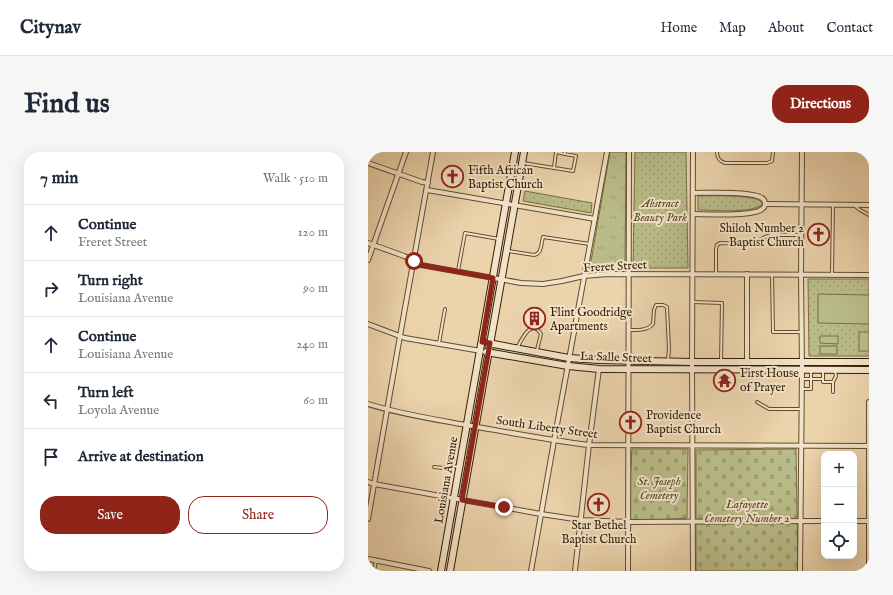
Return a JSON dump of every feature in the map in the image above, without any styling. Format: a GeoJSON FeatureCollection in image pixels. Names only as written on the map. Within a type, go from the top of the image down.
{"type":"FeatureCollection","features":[{"type":"Feature","properties":{"kind":"street"},"geometry":{"type":"LineString","coordinates":[[368,260],[406,152]]}},
{"type":"Feature","properties":{"kind":"street"},"geometry":{"type":"LineString","coordinates":[[368,519],[433,152]]}},
{"type":"Feature","properties":{"kind":"street","name":"Louisiana Avenue"},"geometry":{"type":"LineString","coordinates":[[441,571],[516,152]]}},
{"type":"Feature","properties":{"kind":"street","name":"Louisiana Avenue"},"geometry":{"type":"LineString","coordinates":[[450,571],[524,152]]}},
{"type":"Feature","properties":{"kind":"street"},"geometry":{"type":"LineString","coordinates":[[531,571],[607,152]]}},
{"type":"Feature","properties":{"kind":"street"},"geometry":{"type":"LineString","coordinates":[[628,571],[629,152]]}},
{"type":"Feature","properties":{"kind":"street"},"geometry":{"type":"LineString","coordinates":[[693,152],[693,571]]}},
{"type":"Feature","properties":{"kind":"street"},"geometry":{"type":"LineString","coordinates":[[800,571],[802,409],[802,152]]}},
{"type":"Feature","properties":{"kind":"street"},"geometry":{"type":"LineString","coordinates":[[368,163],[428,183]]}},
{"type":"Feature","properties":{"kind":"street"},"geometry":{"type":"LineString","coordinates":[[426,190],[515,204],[595,219]]}},
{"type":"Feature","properties":{"kind":"street"},"geometry":{"type":"LineString","coordinates":[[693,193],[738,193],[760,197],[763,199],[765,204]]}},
{"type":"Feature","properties":{"kind":"street"},"geometry":{"type":"LineString","coordinates":[[765,204],[869,205]]}},
{"type":"Feature","properties":{"kind":"street"},"geometry":{"type":"LineString","coordinates":[[693,214],[744,214],[760,210],[764,208],[765,204]]}},
{"type":"Feature","properties":{"kind":"street","name":"Freret Street"},"geometry":{"type":"LineString","coordinates":[[368,243],[404,256],[421,265],[521,283],[543,284],[601,274],[869,275]]}},
{"type":"Feature","properties":{"kind":"street"},"geometry":{"type":"LineString","coordinates":[[747,274],[747,362]]}},
{"type":"Feature","properties":{"kind":"street","name":"La Salle Street"},"geometry":{"type":"LineString","coordinates":[[368,324],[405,338],[568,366],[599,369],[869,370]]}},
{"type":"Feature","properties":{"kind":"street","name":"La Salle Street"},"geometry":{"type":"LineString","coordinates":[[482,342],[570,358],[599,360],[668,362],[869,362]]}},
{"type":"Feature","properties":{"kind":"street"},"geometry":{"type":"LineString","coordinates":[[575,571],[599,369]]}},
{"type":"Feature","properties":{"kind":"street"},"geometry":{"type":"LineString","coordinates":[[473,393],[481,394]]}},
{"type":"Feature","properties":{"kind":"street"},"geometry":{"type":"LineString","coordinates":[[869,402],[869,571]]}},
{"type":"Feature","properties":{"kind":"street","name":"South Liberty Street"},"geometry":{"type":"LineString","coordinates":[[368,404],[387,410],[475,427],[589,446],[869,446]]}},
{"type":"Feature","properties":{"kind":"street"},"geometry":{"type":"LineString","coordinates":[[368,482],[454,499],[581,520],[628,522],[821,521]]}},
{"type":"Feature","properties":{"kind":"street"},"geometry":{"type":"LineString","coordinates":[[857,521],[869,521]]}},
{"type":"Feature","properties":{"kind":"street"},"geometry":{"type":"LineString","coordinates":[[368,559],[429,571]]}},
{"type":"Feature","properties":{"kind":"lane"},"geometry":{"type":"LineString","coordinates":[[522,163],[573,171],[576,156],[556,152],[554,168]]}},
{"type":"Feature","properties":{"kind":"lane"},"geometry":{"type":"LineString","coordinates":[[717,152],[719,159],[725,163],[767,163],[772,161],[774,152]]}},
{"type":"Feature","properties":{"kind":"lane"},"geometry":{"type":"LineString","coordinates":[[832,275],[833,205]]}},
{"type":"Feature","properties":{"kind":"lane"},"geometry":{"type":"LineString","coordinates":[[855,205],[869,215]]}},
{"type":"Feature","properties":{"kind":"lane"},"geometry":{"type":"LineString","coordinates":[[458,271],[465,233],[500,239]]}},
{"type":"Feature","properties":{"kind":"lane"},"geometry":{"type":"LineString","coordinates":[[716,274],[716,249],[717,245],[720,243],[753,244],[764,237],[771,235],[801,234]]}},
{"type":"Feature","properties":{"kind":"lane"},"geometry":{"type":"LineString","coordinates":[[507,251],[537,255],[541,249],[543,237],[590,244]]}},
{"type":"Feature","properties":{"kind":"lane"},"geometry":{"type":"LineString","coordinates":[[772,274],[773,332],[802,332]]}},
{"type":"Feature","properties":{"kind":"lane"},"geometry":{"type":"LineString","coordinates":[[693,302],[722,303],[721,362]]}},
{"type":"Feature","properties":{"kind":"lane"},"geometry":{"type":"LineString","coordinates":[[628,330],[646,329],[651,327],[654,324],[654,310],[656,305],[663,305],[667,307],[668,362]]}},
{"type":"Feature","properties":{"kind":"lane"},"geometry":{"type":"LineString","coordinates":[[438,344],[445,309]]}},
{"type":"Feature","properties":{"kind":"lane"},"geometry":{"type":"LineString","coordinates":[[516,348],[527,331],[530,328],[534,328],[541,334],[537,352]]}},
{"type":"Feature","properties":{"kind":"lane"},"geometry":{"type":"LineString","coordinates":[[802,389],[811,389],[811,370]]}},
{"type":"Feature","properties":{"kind":"lane"},"geometry":{"type":"LineString","coordinates":[[823,370],[823,382],[832,382]]}},
{"type":"Feature","properties":{"kind":"lane"},"geometry":{"type":"LineString","coordinates":[[833,392],[832,382],[836,376],[836,370]]}},
{"type":"Feature","properties":{"kind":"lane"},"geometry":{"type":"LineString","coordinates":[[802,379],[823,379]]}},
{"type":"Feature","properties":{"kind":"lane"},"geometry":{"type":"LineString","coordinates":[[757,402],[769,409],[802,409]]}},
{"type":"Feature","properties":{"kind":"lane"},"geometry":{"type":"LineString","coordinates":[[434,467],[442,468],[449,465],[459,467]]}},
{"type":"Feature","properties":{"kind":"lane"},"geometry":{"type":"LineString","coordinates":[[374,571],[376,560]]}},
{"type":"Feature","properties":{"kind":"green space"},"geometry":{"type":"Polygon","coordinates":[[[610,152],[626,152],[625,267],[624,271],[593,271],[590,267],[610,152]]]}},
{"type":"Feature","properties":{"kind":"green space","name":"Abstract Beauty Park"},"geometry":{"type":"Polygon","coordinates":[[[635,152],[686,152],[688,268],[633,268],[635,152]]]}},
{"type":"Feature","properties":{"kind":"green space"},"geometry":{"type":"Polygon","coordinates":[[[525,191],[592,203],[591,213],[523,201],[525,191]]]}},
{"type":"Feature","properties":{"kind":"green space"},"geometry":{"type":"Polygon","coordinates":[[[698,196],[732,196],[750,198],[757,199],[762,202],[762,205],[756,208],[740,211],[698,210],[698,196]]]}},
{"type":"Feature","properties":{"kind":"green space"},"geometry":{"type":"Polygon","coordinates":[[[808,279],[869,279],[869,356],[809,356],[808,279]]]}},
{"type":"Feature","properties":{"kind":"green space"},"geometry":{"type":"Polygon","coordinates":[[[818,294],[869,295],[869,324],[818,323],[818,294]]]}},
{"type":"Feature","properties":{"kind":"green space"},"geometry":{"type":"Polygon","coordinates":[[[859,332],[869,332],[869,351],[859,351],[859,332]]]}},
{"type":"Feature","properties":{"kind":"green space"},"geometry":{"type":"Polygon","coordinates":[[[820,336],[838,336],[838,344],[820,343],[820,336]]]}},
{"type":"Feature","properties":{"kind":"green space"},"geometry":{"type":"Polygon","coordinates":[[[820,346],[837,346],[837,354],[820,354],[820,346]]]}},
{"type":"Feature","properties":{"kind":"green space","name":"St. Joseph Cemetery"},"geometry":{"type":"Polygon","coordinates":[[[632,449],[688,449],[687,518],[628,522],[632,449]]]}},
{"type":"Feature","properties":{"kind":"green space","name":"Lafayette Cemetery Number 2"},"geometry":{"type":"Polygon","coordinates":[[[796,449],[798,571],[696,571],[696,450],[796,449]]]}},
{"type":"Feature","properties":{"kind":"place","name":"Fifth African Baptist Church"},"geometry":{"type":"Point","coordinates":[452,177]}},
{"type":"Feature","properties":{"kind":"place","name":"Shiloh Number 2 Baptist Church"},"geometry":{"type":"Point","coordinates":[819,235]}},
{"type":"Feature","properties":{"kind":"place","name":"Flint Goodridge Apartments"},"geometry":{"type":"Point","coordinates":[534,319]}},
{"type":"Feature","properties":{"kind":"place","name":"First House of Prayer"},"geometry":{"type":"Point","coordinates":[724,380]}},
{"type":"Feature","properties":{"kind":"place","name":"Providence Baptist Church"},"geometry":{"type":"Point","coordinates":[630,422]}},
{"type":"Feature","properties":{"kind":"place","name":"Star Bethel Baptist Church"},"geometry":{"type":"Point","coordinates":[599,504]}},
{"type":"Feature","properties":{"kind":"route"},"geometry":{"type":"LineString","coordinates":[[414,261],[421,265],[493,278],[482,342],[490,343],[462,500],[504,507]]}}]}
